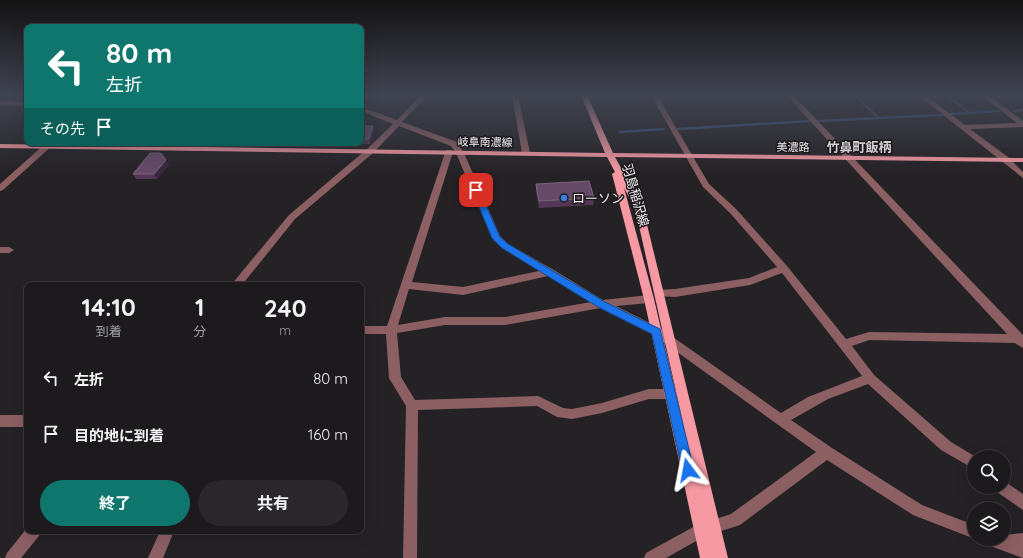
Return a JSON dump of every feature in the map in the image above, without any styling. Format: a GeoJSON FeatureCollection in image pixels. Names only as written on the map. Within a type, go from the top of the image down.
{"type":"FeatureCollection","features":[{"type":"Feature","properties":{"kind":"main road"},"geometry":{"type":"LineString","coordinates":[[595,121],[610,155]]}},
{"type":"Feature","properties":{"kind":"main road","name":"岐阜南濃線"},"geometry":{"type":"LineString","coordinates":[[0,146],[24,146]]}},
{"type":"Feature","properties":{"kind":"main road","name":"岐阜南濃線"},"geometry":{"type":"LineString","coordinates":[[198,146],[610,155]]}},
{"type":"Feature","properties":{"kind":"main road","name":"美濃路"},"geometry":{"type":"LineString","coordinates":[[610,155],[1023,160]]}},
{"type":"Feature","properties":{"kind":"main road","name":"羽島稲沢線"},"geometry":{"type":"LineString","coordinates":[[610,155],[639,208],[660,292],[672,342],[707,528],[708,558]]}},
{"type":"Feature","properties":{"kind":"main road","name":"羽島稲沢線"},"geometry":{"type":"LineString","coordinates":[[610,155],[626,208],[671,394],[707,528],[721,558]]}},
{"type":"Feature","properties":{"kind":"street"},"geometry":{"type":"LineString","coordinates":[[392,121],[454,144],[454,152],[405,285],[391,330],[395,378],[412,404],[410,558]]}},
{"type":"Feature","properties":{"kind":"street"},"geometry":{"type":"LineString","coordinates":[[520,121],[526,153]]}},
{"type":"Feature","properties":{"kind":"street"},"geometry":{"type":"LineString","coordinates":[[669,121],[706,185],[734,212],[784,268],[870,378],[946,446],[967,459]]}},
{"type":"Feature","properties":{"kind":"street"},"geometry":{"type":"LineString","coordinates":[[813,121],[1021,341]]}},
{"type":"Feature","properties":{"kind":"street"},"geometry":{"type":"LineString","coordinates":[[957,121],[1005,159],[1023,176]]}},
{"type":"Feature","properties":{"kind":"street"},"geometry":{"type":"LineString","coordinates":[[238,282],[292,217],[370,150],[397,123]]}},
{"type":"Feature","properties":{"kind":"street"},"geometry":{"type":"LineString","coordinates":[[965,127],[1023,124]]}},
{"type":"Feature","properties":{"kind":"street"},"geometry":{"type":"LineString","coordinates":[[0,188],[47,146]]}},
{"type":"Feature","properties":{"kind":"street"},"geometry":{"type":"LineString","coordinates":[[454,152],[496,238],[505,246],[551,272],[602,304],[656,331],[827,452],[918,510],[967,529]]}},
{"type":"Feature","properties":{"kind":"street"},"geometry":{"type":"LineString","coordinates":[[660,292],[675,293],[750,281],[784,268]]}},
{"type":"Feature","properties":{"kind":"street"},"geometry":{"type":"LineString","coordinates":[[405,285],[463,291],[551,272]]}},
{"type":"Feature","properties":{"kind":"street"},"geometry":{"type":"LineString","coordinates":[[364,330],[391,330],[445,321],[505,321],[602,304],[649,299]]}},
{"type":"Feature","properties":{"kind":"street"},"geometry":{"type":"LineString","coordinates":[[844,345],[869,336],[1021,341]]}},
{"type":"Feature","properties":{"kind":"street"},"geometry":{"type":"LineString","coordinates":[[782,420],[793,411],[833,391],[870,378]]}},
{"type":"Feature","properties":{"kind":"street"},"geometry":{"type":"LineString","coordinates":[[412,404],[538,401],[561,413],[572,414],[602,408],[649,394],[671,394]]}},
{"type":"Feature","properties":{"kind":"street"},"geometry":{"type":"LineString","coordinates":[[0,421],[24,422]]}},
{"type":"Feature","properties":{"kind":"street"},"geometry":{"type":"LineString","coordinates":[[651,558],[707,528],[735,520],[827,452]]}},
{"type":"Feature","properties":{"kind":"street"},"geometry":{"type":"LineString","coordinates":[[1011,493],[1023,502]]}},
{"type":"Feature","properties":{"kind":"street"},"geometry":{"type":"LineString","coordinates":[[12,558],[32,534]]}},
{"type":"Feature","properties":{"kind":"street"},"geometry":{"type":"LineString","coordinates":[[155,558],[166,534]]}},
{"type":"Feature","properties":{"kind":"street"},"geometry":{"type":"LineString","coordinates":[[1011,540],[1023,540]]}},
{"type":"Feature","properties":{"kind":"street"},"geometry":{"type":"LineString","coordinates":[[1009,546],[1023,551]]}},
{"type":"Feature","properties":{"kind":"building"},"geometry":{"type":"Polygon","coordinates":[[[364,126],[373,126],[369,139],[364,139],[364,126]]]}},
{"type":"Feature","properties":{"kind":"building"},"geometry":{"type":"Polygon","coordinates":[[[150,153],[161,153],[166,160],[154,174],[133,174],[150,153]]]}},
{"type":"Feature","properties":{"kind":"building"},"geometry":{"type":"Polygon","coordinates":[[[589,181],[594,198],[539,201],[536,184],[589,181]]]}},
{"type":"Feature","properties":{"kind":"waterway"},"geometry":{"type":"LineString","coordinates":[[678,129],[809,121]]}},
{"type":"Feature","properties":{"kind":"waterway"},"geometry":{"type":"LineString","coordinates":[[620,132],[664,129]]}},
{"type":"Feature","properties":{"kind":"place","name":"ローソン"},"geometry":{"type":"Point","coordinates":[564,198]}},
{"type":"Feature","properties":{"kind":"district","name":"竹鼻町飯柄"},"geometry":{"type":"Point","coordinates":[859,147]}},
{"type":"Feature","properties":{"kind":"route"},"geometry":{"type":"LineString","coordinates":[[476,190],[496,238],[505,246],[551,272],[602,304],[656,331],[688,470]]}}]}
